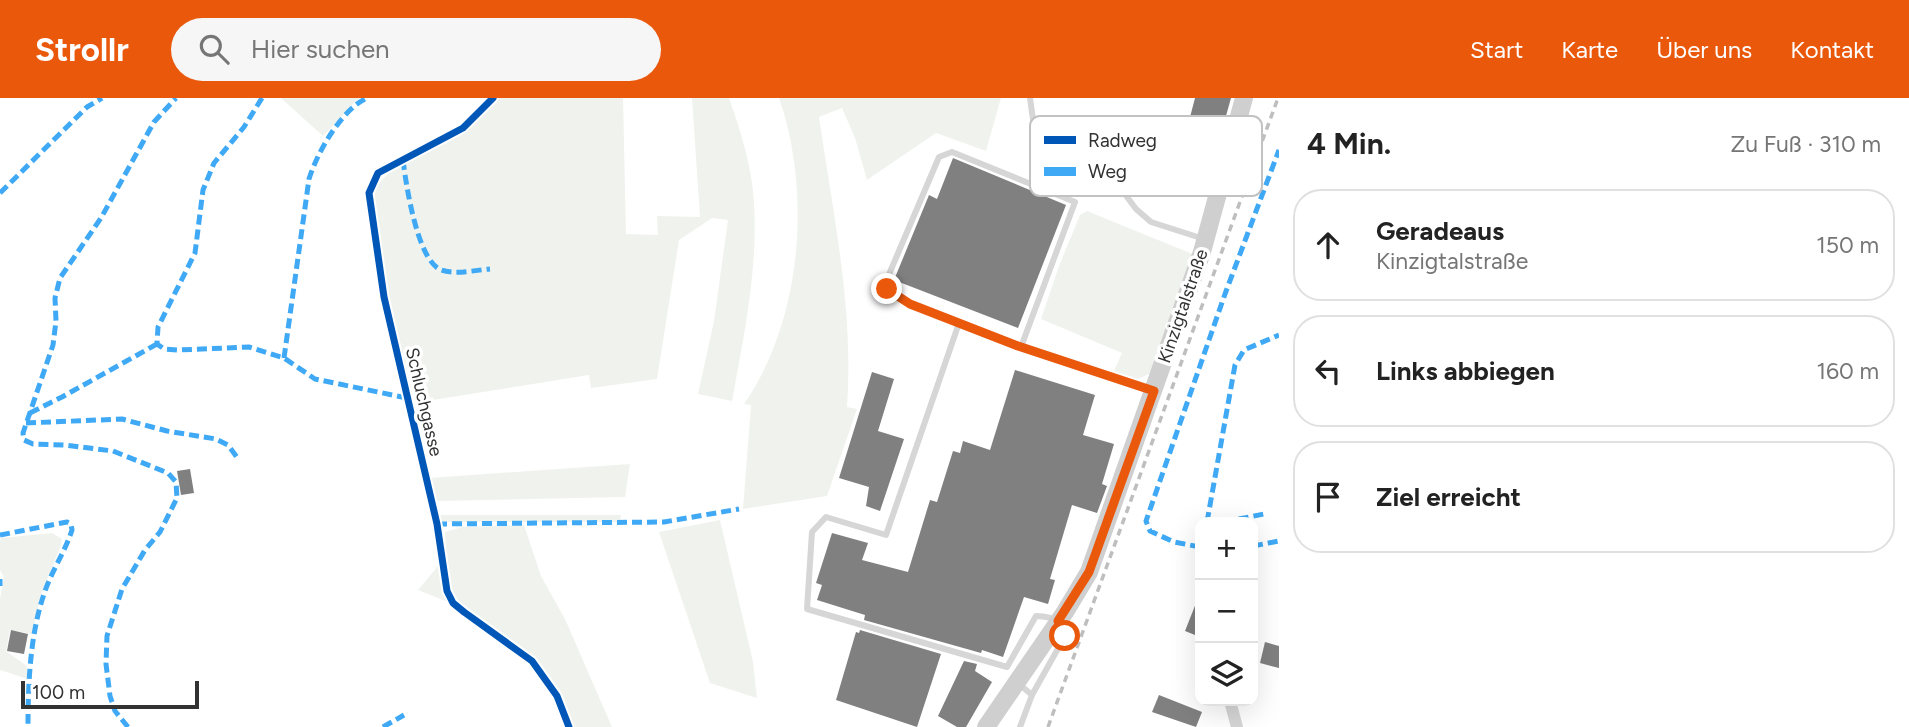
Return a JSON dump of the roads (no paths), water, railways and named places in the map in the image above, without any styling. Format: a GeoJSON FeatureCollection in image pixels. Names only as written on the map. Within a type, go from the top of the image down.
{"type":"FeatureCollection","features":[{"type":"Feature","properties":{"kind":"main road","name":"Kinzigtalstraße"},"geometry":{"type":"LineString","coordinates":[[1239,116],[1244,98]]}},
{"type":"Feature","properties":{"kind":"main road","name":"Kinzigtalstraße"},"geometry":{"type":"LineString","coordinates":[[986,727],[1089,572],[1206,239],[1218,196]]}},
{"type":"Feature","properties":{"kind":"street"},"geometry":{"type":"LineString","coordinates":[[1231,706],[1237,727]]}},
{"type":"Feature","properties":{"kind":"lane","name":"Schluchgasse"},"geometry":{"type":"LineString","coordinates":[[493,98],[463,128],[377,173],[369,193],[384,297],[437,524],[447,591],[453,603],[532,661],[557,696],[569,727]]}},
{"type":"Feature","properties":{"kind":"lane"},"geometry":{"type":"LineString","coordinates":[[1030,98],[1032,116]]}},
{"type":"Feature","properties":{"kind":"lane"},"geometry":{"type":"LineString","coordinates":[[1030,184],[952,152],[939,157],[890,272],[887,289],[910,304],[1021,347],[1154,391]]}},
{"type":"Feature","properties":{"kind":"lane"},"geometry":{"type":"LineString","coordinates":[[1021,347],[1075,202],[1060,196]]}},
{"type":"Feature","properties":{"kind":"lane"},"geometry":{"type":"LineString","coordinates":[[1126,196],[1151,222],[1206,239]]}},
{"type":"Feature","properties":{"kind":"lane"},"geometry":{"type":"LineString","coordinates":[[959,323],[886,535],[826,517],[812,532],[807,608],[1007,667],[1036,616],[1050,617],[1058,621],[1065,636],[1032,695],[1020,727]]}},
{"type":"Feature","properties":{"kind":"lane"},"geometry":{"type":"LineString","coordinates":[[1016,681],[1032,695]]}},
{"type":"Feature","properties":{"kind":"railway"},"geometry":{"type":"LineString","coordinates":[[1262,142],[1278,98]]}},
{"type":"Feature","properties":{"kind":"railway"},"geometry":{"type":"LineString","coordinates":[[1048,727],[1242,196]]}}]}
